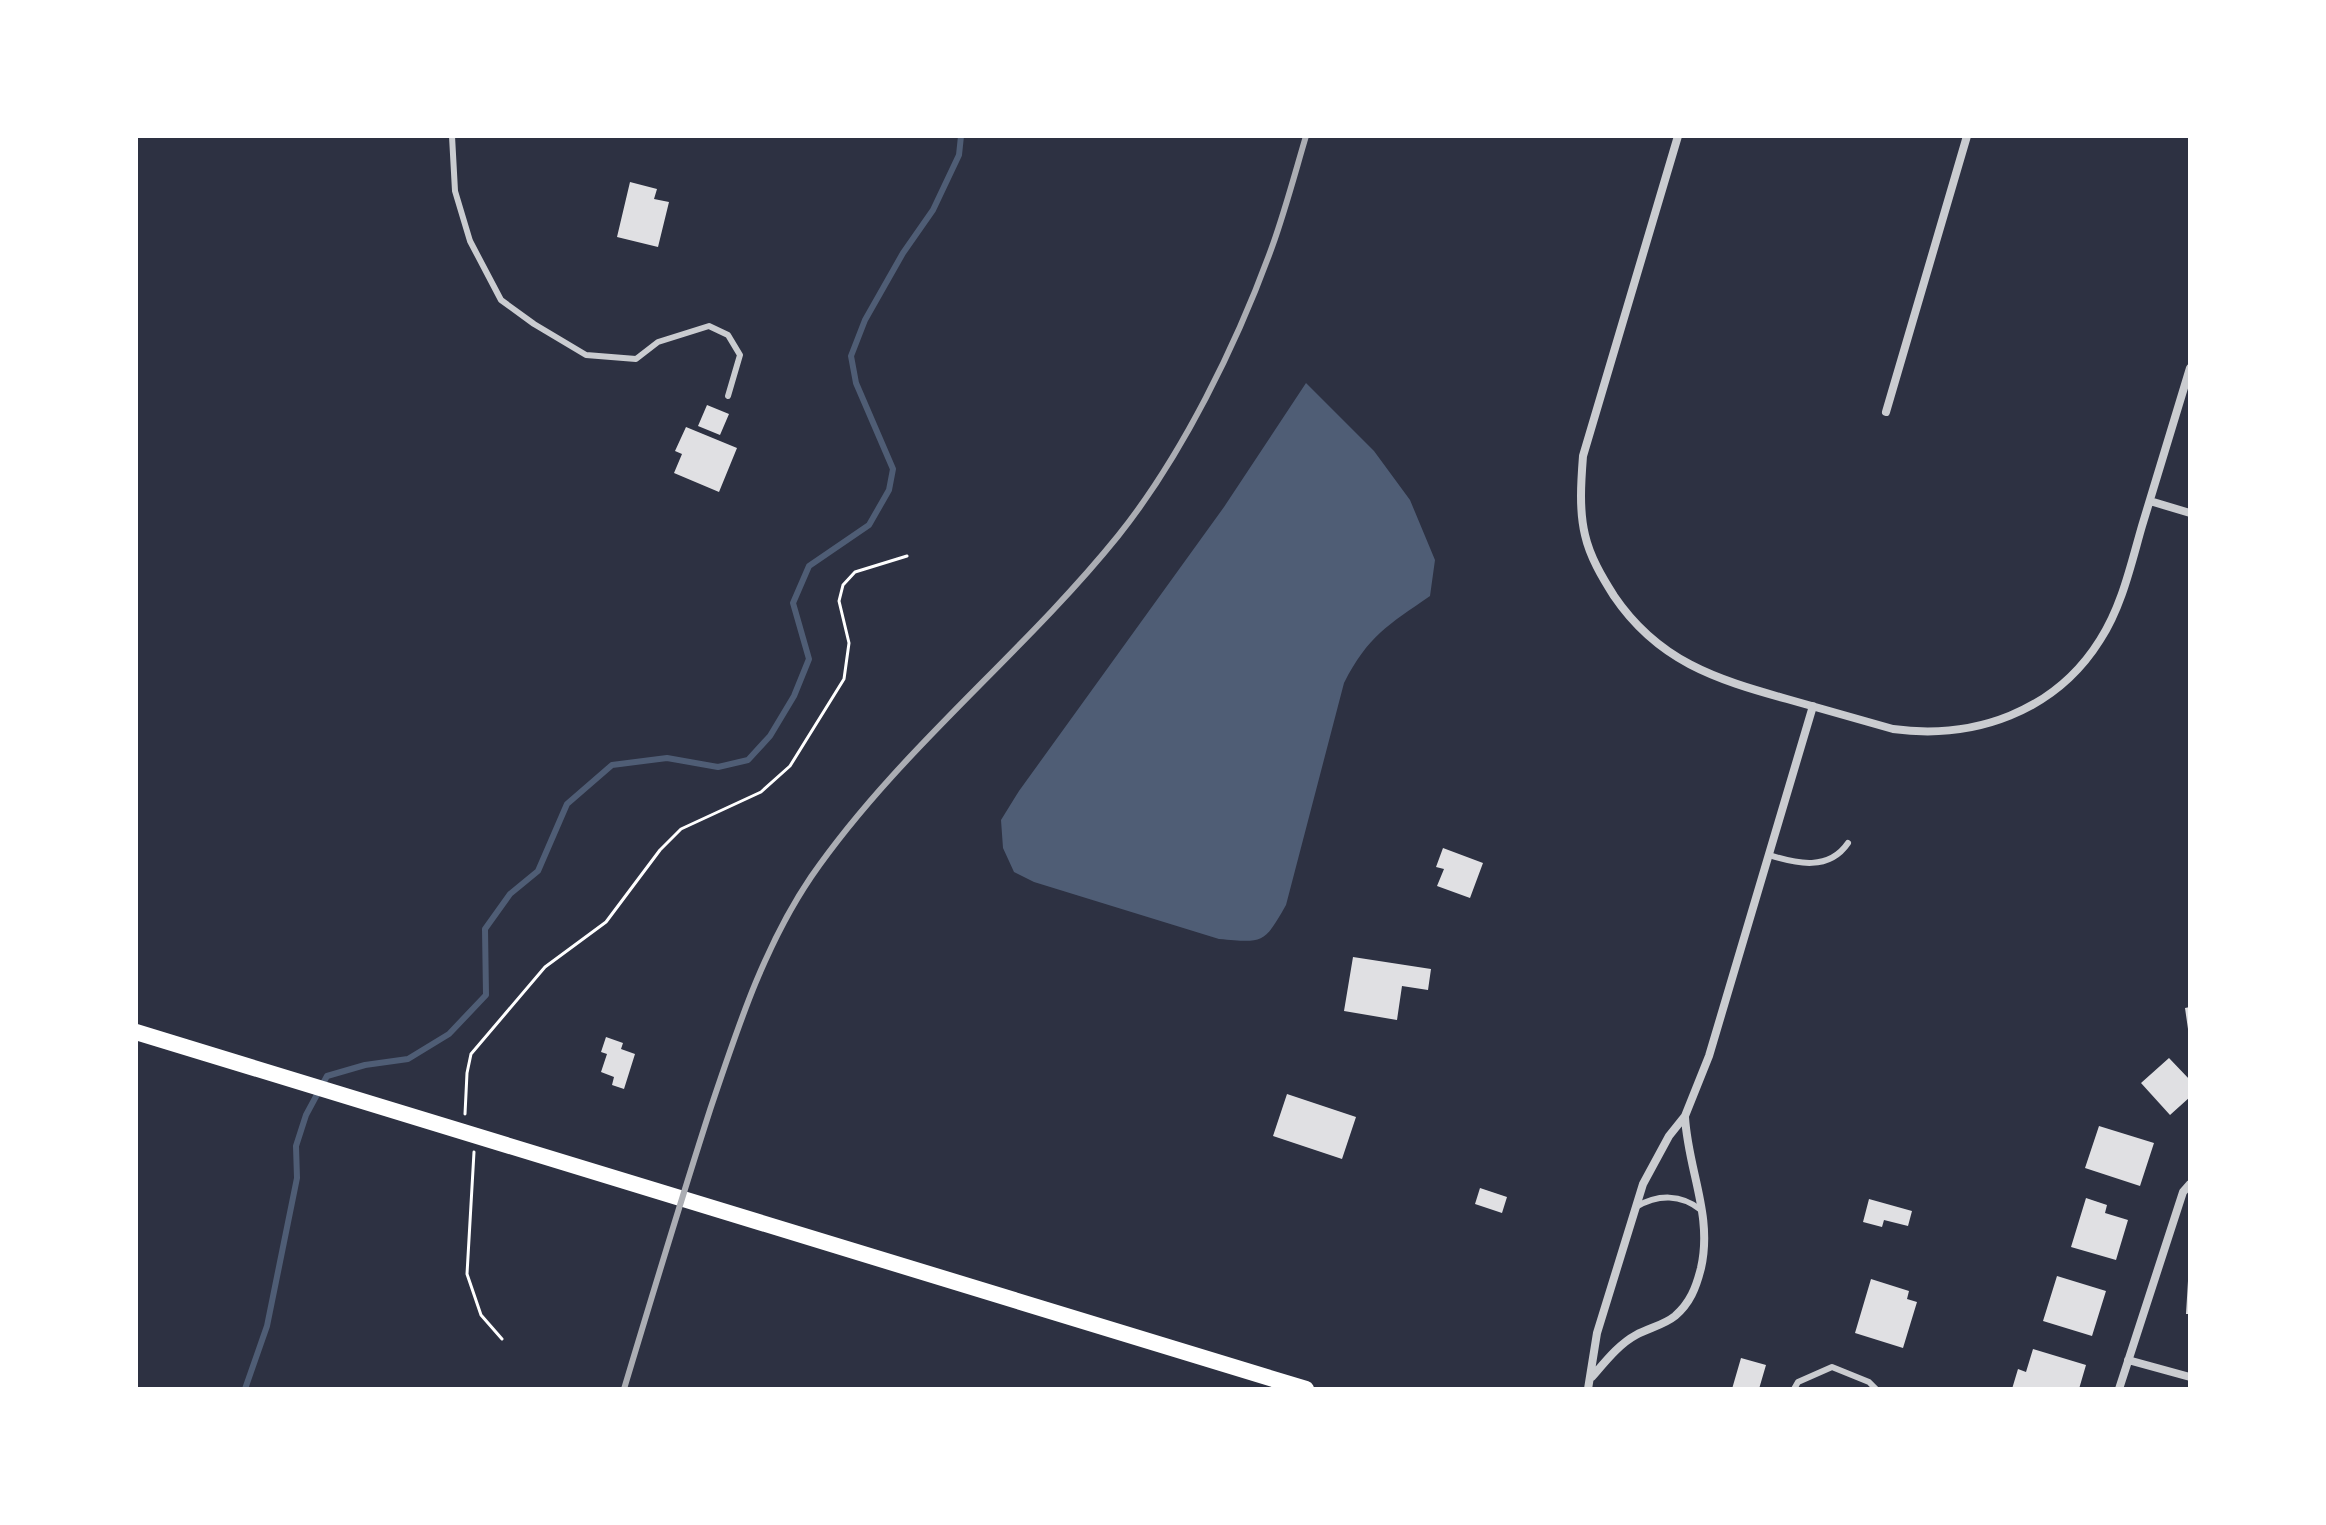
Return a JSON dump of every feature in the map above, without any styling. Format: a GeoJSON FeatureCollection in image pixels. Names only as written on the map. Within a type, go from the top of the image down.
{"type":"FeatureCollection","features":[{"type":"Feature","properties":{"kind":"main road"},"geometry":{"type":"LineString","coordinates":[[136,1032],[1306,1389]]}},
{"type":"Feature","properties":{"kind":"street"},"geometry":{"type":"LineString","coordinates":[[1678,136],[1583,456],[1580,495],[1585,536],[1601,575],[1630,619],[1662,648],[1696,669],[1717,678],[1893,729],[1939,732],[1989,725],[2043,697],[2084,661],[2100,641],[2120,599],[2190,368]]}},
{"type":"Feature","properties":{"kind":"street"},"geometry":{"type":"LineString","coordinates":[[1886,412],[1967,136]]}},
{"type":"Feature","properties":{"kind":"street"},"geometry":{"type":"LineString","coordinates":[[2150,501],[2190,513]]}},
{"type":"Feature","properties":{"kind":"street"},"geometry":{"type":"LineString","coordinates":[[1589,1384],[1597,1333],[1636,1207],[1656,1159],[1685,1116],[1709,1056],[1813,706]]}},
{"type":"Feature","properties":{"kind":"street"},"geometry":{"type":"LineString","coordinates":[[1589,1384],[1630,1338],[1673,1318],[1694,1293],[1705,1250],[1704,1212],[1686,1141],[1685,1116]]}},
{"type":"Feature","properties":{"kind":"street"},"geometry":{"type":"LineString","coordinates":[[2119,1389],[2183,1192],[2190,1184]]}},
{"type":"Feature","properties":{"kind":"street"},"geometry":{"type":"LineString","coordinates":[[2128,1360],[2190,1377]]}},
{"type":"Feature","properties":{"kind":"lane"},"geometry":{"type":"LineString","coordinates":[[452,136],[455,191],[470,241],[501,300],[586,355],[636,359],[658,342],[709,326],[728,335],[740,355],[728,396]]}},
{"type":"Feature","properties":{"kind":"lane"},"geometry":{"type":"LineString","coordinates":[[1769,855],[1817,863],[1832,859],[1848,843]]}},
{"type":"Feature","properties":{"kind":"lane"},"geometry":{"type":"LineString","coordinates":[[1636,1207],[1655,1198],[1681,1198],[1704,1212]]}},
{"type":"Feature","properties":{"kind":"lane"},"geometry":{"type":"LineString","coordinates":[[1794,1389],[1798,1382],[1832,1367],[1869,1382],[1876,1389]]}},
{"type":"Feature","properties":{"kind":"path"},"geometry":{"type":"LineString","coordinates":[[502,1339],[481,1315],[467,1274],[467,1073],[471,1054],[545,967],[606,922],[660,850],[681,829],[761,792],[790,766],[844,679],[849,643],[839,601],[843,585],[855,572],[907,556]]}},
{"type":"Feature","properties":{"kind":"water"},"geometry":{"type":"Polygon","coordinates":[[[1306,383],[1374,451],[1410,500],[1435,560],[1430,596],[1371,642],[1344,683],[1286,905],[1279,918],[1261,938],[1245,941],[1219,939],[1034,882],[1014,872],[1003,848],[1001,820],[1224,507],[1306,383]]]}},
{"type":"Feature","properties":{"kind":"building"},"geometry":{"type":"Polygon","coordinates":[[[630,182],[657,189],[654,199],[669,202],[658,247],[617,237],[630,182]]]}},
{"type":"Feature","properties":{"kind":"building"},"geometry":{"type":"Polygon","coordinates":[[[707,405],[729,414],[720,435],[698,426],[707,405]]]}},
{"type":"Feature","properties":{"kind":"building"},"geometry":{"type":"Polygon","coordinates":[[[686,427],[737,448],[719,492],[674,473],[682,454],[675,451],[686,427]]]}},
{"type":"Feature","properties":{"kind":"building"},"geometry":{"type":"Polygon","coordinates":[[[1443,848],[1483,863],[1470,898],[1437,886],[1444,869],[1436,867],[1443,848]]]}},
{"type":"Feature","properties":{"kind":"building"},"geometry":{"type":"Polygon","coordinates":[[[1353,957],[1431,969],[1428,990],[1402,986],[1397,1020],[1344,1011],[1353,957]]]}},
{"type":"Feature","properties":{"kind":"building"},"geometry":{"type":"Polygon","coordinates":[[[2190,1007],[2190,1028],[2188,1029],[2185,1008],[2190,1007]]]}},
{"type":"Feature","properties":{"kind":"building"},"geometry":{"type":"Polygon","coordinates":[[[606,1037],[623,1043],[621,1049],[635,1054],[624,1089],[612,1085],[614,1077],[601,1072],[607,1054],[601,1052],[606,1037]]]}},
{"type":"Feature","properties":{"kind":"building"},"geometry":{"type":"Polygon","coordinates":[[[2169,1058],[2190,1080],[2190,1097],[2170,1115],[2141,1083],[2169,1058]]]}},
{"type":"Feature","properties":{"kind":"building"},"geometry":{"type":"Polygon","coordinates":[[[1287,1094],[1356,1117],[1342,1159],[1273,1136],[1287,1094]]]}},
{"type":"Feature","properties":{"kind":"building"},"geometry":{"type":"Polygon","coordinates":[[[2099,1126],[2154,1143],[2140,1186],[2085,1168],[2099,1126]]]}},
{"type":"Feature","properties":{"kind":"building"},"geometry":{"type":"Polygon","coordinates":[[[1480,1188],[1507,1197],[1502,1213],[1475,1204],[1480,1188]]]}},
{"type":"Feature","properties":{"kind":"building"},"geometry":{"type":"Polygon","coordinates":[[[2086,1198],[2107,1205],[2105,1213],[2128,1220],[2116,1260],[2071,1247],[2086,1198]]]}},
{"type":"Feature","properties":{"kind":"building"},"geometry":{"type":"Polygon","coordinates":[[[1869,1199],[1912,1211],[1908,1226],[1884,1220],[1882,1227],[1863,1222],[1869,1199]]]}},
{"type":"Feature","properties":{"kind":"building"},"geometry":{"type":"Polygon","coordinates":[[[2057,1276],[2106,1291],[2092,1336],[2043,1321],[2057,1276]]]}},
{"type":"Feature","properties":{"kind":"building"},"geometry":{"type":"Polygon","coordinates":[[[1871,1279],[1909,1291],[1907,1299],[1917,1302],[1903,1348],[1855,1333],[1871,1279]]]}},
{"type":"Feature","properties":{"kind":"building"},"geometry":{"type":"Polygon","coordinates":[[[2188,1281],[2190,1314],[2186,1314],[2188,1281]]]}},
{"type":"Feature","properties":{"kind":"building"},"geometry":{"type":"Polygon","coordinates":[[[2033,1349],[2086,1365],[2079,1389],[2012,1389],[2018,1369],[2026,1372],[2033,1349]]]}},
{"type":"Feature","properties":{"kind":"building"},"geometry":{"type":"Polygon","coordinates":[[[1741,1358],[1766,1365],[1759,1389],[1732,1389],[1741,1358]]]}},
{"type":"Feature","properties":{"kind":"waterway"},"geometry":{"type":"LineString","coordinates":[[245,1389],[267,1326],[297,1178],[296,1146],[306,1115],[327,1076],[365,1065],[408,1059],[449,1034],[486,995],[485,929],[510,894],[538,871],[567,804],[612,765],[667,758],[718,767],[748,760],[770,736],[794,696],[809,659],[793,603],[809,566],[869,525],[889,490],[893,469],[856,383],[851,356],[865,320],[903,253],[933,210],[959,155],[961,136]]}},
{"type":"Feature","properties":{"kind":"railway"},"geometry":{"type":"LineString","coordinates":[[624,1389],[730,1050],[765,961],[794,904],[845,831],[882,787],[1081,580],[1142,505],[1186,435],[1242,322],[1277,233],[1306,136]]}}]}
